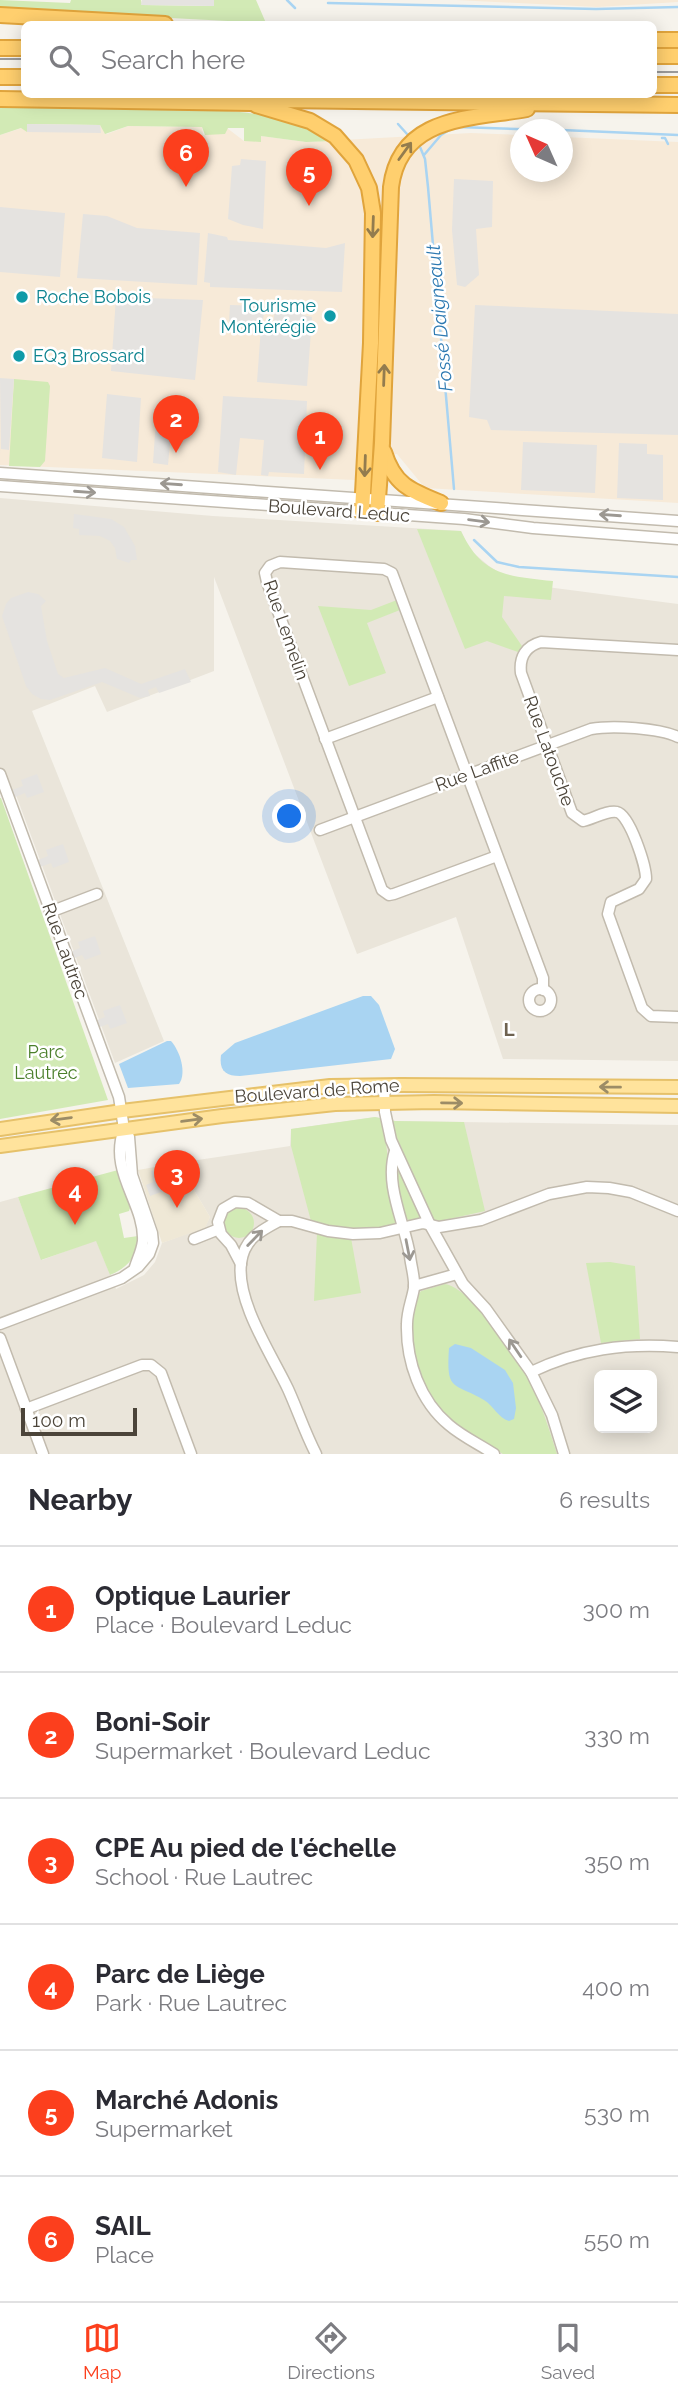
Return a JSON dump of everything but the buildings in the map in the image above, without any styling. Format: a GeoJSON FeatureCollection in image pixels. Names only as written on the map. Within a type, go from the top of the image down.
{"type":"FeatureCollection","features":[{"type":"Feature","properties":{"kind":"highway"},"geometry":{"type":"LineString","coordinates":[[0,15],[110,21]]}},
{"type":"Feature","properties":{"kind":"highway"},"geometry":{"type":"LineString","coordinates":[[657,40],[678,40]]}},
{"type":"Feature","properties":{"kind":"highway"},"geometry":{"type":"LineString","coordinates":[[0,48],[21,48]]}},
{"type":"Feature","properties":{"kind":"highway"},"geometry":{"type":"LineString","coordinates":[[657,56],[678,56]]}},
{"type":"Feature","properties":{"kind":"highway"},"geometry":{"type":"LineString","coordinates":[[0,77],[21,77]]}},
{"type":"Feature","properties":{"kind":"highway"},"geometry":{"type":"LineString","coordinates":[[657,85],[678,85]]}},
{"type":"Feature","properties":{"kind":"highway"},"geometry":{"type":"LineString","coordinates":[[0,99],[678,105]]}},
{"type":"Feature","properties":{"kind":"highway"},"geometry":{"type":"LineString","coordinates":[[251,103],[310,121],[330,132],[352,153],[369,188],[373,213],[370,506]]}},
{"type":"Feature","properties":{"kind":"highway"},"geometry":{"type":"LineString","coordinates":[[370,506],[382,443],[390,195],[398,160],[417,137],[442,124],[559,103]]}},
{"type":"Feature","properties":{"kind":"highway"},"geometry":{"type":"LineString","coordinates":[[382,443],[389,467],[400,482],[412,491],[441,503]]}},
{"type":"Feature","properties":{"kind":"main road","name":"Boulevard de Rome"},"geometry":{"type":"LineString","coordinates":[[0,1129],[301,1089],[384,1085],[678,1087]]}},
{"type":"Feature","properties":{"kind":"main road","name":"Boulevard de Rome"},"geometry":{"type":"LineString","coordinates":[[0,1146],[291,1108],[384,1102],[678,1105]]}},
{"type":"Feature","properties":{"kind":"street","name":"Boulevard Leduc"},"geometry":{"type":"LineString","coordinates":[[0,472],[370,506],[538,529],[678,539]]}},
{"type":"Feature","properties":{"kind":"street","name":"Boulevard Leduc"},"geometry":{"type":"LineString","coordinates":[[0,486],[370,506],[441,503],[678,520]]}},
{"type":"Feature","properties":{"kind":"street","name":"Rue Lemelin"},"geometry":{"type":"LineString","coordinates":[[497,856],[389,894],[384,892],[379,885],[266,579],[267,569],[275,562],[384,569],[390,572],[467,774],[542,978],[543,990]]}},
{"type":"Feature","properties":{"kind":"street","name":"Rue Latouche"},"geometry":{"type":"LineString","coordinates":[[678,650],[545,641],[532,645],[523,655],[520,670],[574,816],[586,821],[618,812],[625,817],[629,825],[646,869],[646,878],[639,889],[611,902],[608,914],[642,1008],[651,1016],[678,1017]]}},
{"type":"Feature","properties":{"kind":"street"},"geometry":{"type":"LineString","coordinates":[[325,739],[438,697]]}},
{"type":"Feature","properties":{"kind":"street","name":"Rue Laffite"},"geometry":{"type":"LineString","coordinates":[[320,830],[467,774],[600,728],[657,731],[678,737]]}},
{"type":"Feature","properties":{"kind":"street","name":"Rue Lautrec"},"geometry":{"type":"LineString","coordinates":[[0,774],[119,1097],[124,1129],[120,1138],[122,1168],[143,1237],[134,1270],[116,1280],[0,1324]]}},
{"type":"Feature","properties":{"kind":"street"},"geometry":{"type":"LineString","coordinates":[[50,912],[97,894]]}},
{"type":"Feature","properties":{"kind":"street"},"geometry":{"type":"LineString","coordinates":[[384,1085],[389,1133],[430,1225],[457,1274],[500,1327],[531,1372],[552,1415],[564,1454]]}},
{"type":"Feature","properties":{"kind":"street"},"geometry":{"type":"LineString","coordinates":[[395,1151],[391,1168],[414,1286],[408,1310],[407,1340],[410,1361],[430,1404],[449,1425],[494,1454]]}},
{"type":"Feature","properties":{"kind":"street"},"geometry":{"type":"LineString","coordinates":[[241,1264],[219,1229],[219,1215],[228,1204],[235,1202],[248,1203],[279,1221],[353,1234],[380,1233],[423,1223],[447,1227],[481,1220],[549,1194],[574,1188],[621,1190],[676,1208]]}},
{"type":"Feature","properties":{"kind":"street"},"geometry":{"type":"LineString","coordinates":[[279,1221],[258,1232],[249,1241],[241,1264],[242,1284],[254,1322],[288,1389],[316,1454]]}},
{"type":"Feature","properties":{"kind":"street"},"geometry":{"type":"LineString","coordinates":[[194,1239],[219,1229]]}},
{"type":"Feature","properties":{"kind":"street"},"geometry":{"type":"LineString","coordinates":[[414,1286],[457,1274]]}},
{"type":"Feature","properties":{"kind":"street"},"geometry":{"type":"LineString","coordinates":[[0,1338],[43,1454]]}},
{"type":"Feature","properties":{"kind":"street"},"geometry":{"type":"LineString","coordinates":[[531,1372],[559,1360],[598,1349],[643,1345],[678,1348]]}},
{"type":"Feature","properties":{"kind":"street"},"geometry":{"type":"LineString","coordinates":[[26,1409],[151,1365],[161,1373],[191,1454]]}},
{"type":"Feature","properties":{"kind":"shaded area"},"geometry":{"type":"Polygon","coordinates":[[[142,0],[214,0],[214,6],[141,5],[142,0]]]}},
{"type":"Feature","properties":{"kind":"shaded area"},"geometry":{"type":"Polygon","coordinates":[[[456,0],[678,0],[678,2],[597,7],[456,0]]]}},
{"type":"Feature","properties":{"kind":"shaded area"},"geometry":{"type":"Polygon","coordinates":[[[27,124],[100,125],[107,134],[128,126],[202,127],[203,135],[227,128],[244,141],[261,141],[261,136],[306,142],[471,133],[510,135],[510,182],[573,182],[573,137],[678,142],[678,503],[425,488],[397,454],[358,455],[355,480],[0,465],[0,135],[22,128],[25,130],[27,124]]]}},
{"type":"Feature","properties":{"kind":"shaded area"},"geometry":{"type":"Polygon","coordinates":[[[27,124],[100,125],[101,133],[27,132],[27,124]]]}},
{"type":"Feature","properties":{"kind":"shaded area"},"geometry":{"type":"Polygon","coordinates":[[[241,159],[266,161],[263,229],[228,219],[232,166],[240,165],[241,159]]]}},
{"type":"Feature","properties":{"kind":"shaded area"},"geometry":{"type":"Polygon","coordinates":[[[454,179],[493,181],[492,227],[476,229],[479,275],[465,287],[457,285],[452,230],[454,179]]]}},
{"type":"Feature","properties":{"kind":"shaded area"},"geometry":{"type":"Polygon","coordinates":[[[0,207],[65,213],[60,277],[0,272],[0,207]]]}},
{"type":"Feature","properties":{"kind":"shaded area"},"geometry":{"type":"Polygon","coordinates":[[[83,214],[107,216],[137,228],[200,233],[197,285],[77,278],[83,214]]]}},
{"type":"Feature","properties":{"kind":"shaded area"},"geometry":{"type":"Polygon","coordinates":[[[208,233],[227,237],[228,240],[326,248],[345,243],[342,292],[210,287],[210,283],[204,282],[208,233]]]}},
{"type":"Feature","properties":{"kind":"shaded area"},"geometry":{"type":"Polygon","coordinates":[[[116,297],[203,300],[195,380],[111,371],[116,297]]]}},
{"type":"Feature","properties":{"kind":"shaded area"},"geometry":{"type":"Polygon","coordinates":[[[230,305],[265,306],[262,326],[229,323],[230,305]]]}},
{"type":"Feature","properties":{"kind":"shaded area"},"geometry":{"type":"Polygon","coordinates":[[[475,305],[678,314],[678,435],[491,430],[487,420],[469,417],[475,305]]]}},
{"type":"Feature","properties":{"kind":"shaded area"},"geometry":{"type":"Polygon","coordinates":[[[275,306],[297,309],[303,315],[312,317],[307,386],[257,382],[261,327],[273,328],[275,306]]]}},
{"type":"Feature","properties":{"kind":"shaded area"},"geometry":{"type":"Polygon","coordinates":[[[0,378],[14,379],[9,450],[1,449],[1,456],[0,378]]]}},
{"type":"Feature","properties":{"kind":"shaded area"},"geometry":{"type":"Polygon","coordinates":[[[107,394],[141,398],[137,462],[102,458],[107,394]]]}},
{"type":"Feature","properties":{"kind":"shaded area"},"geometry":{"type":"Polygon","coordinates":[[[223,396],[307,401],[304,474],[269,472],[268,476],[261,475],[264,440],[240,438],[236,475],[218,472],[223,396]]]}},
{"type":"Feature","properties":{"kind":"shaded area"},"geometry":{"type":"Polygon","coordinates":[[[156,419],[172,421],[168,465],[153,463],[156,419]]]}},
{"type":"Feature","properties":{"kind":"shaded area"},"geometry":{"type":"Polygon","coordinates":[[[523,442],[597,445],[595,493],[521,490],[523,442]]]}},
{"type":"Feature","properties":{"kind":"shaded area"},"geometry":{"type":"Polygon","coordinates":[[[619,443],[647,444],[647,454],[663,455],[663,500],[617,498],[619,443]]]}},
{"type":"Feature","properties":{"kind":"shaded area"},"geometry":{"type":"Polygon","coordinates":[[[0,498],[213,516],[461,531],[470,550],[516,583],[678,604],[678,1061],[503,1059],[456,917],[357,954],[214,577],[214,671],[107,712],[95,686],[32,711],[164,1041],[115,1063],[16,795],[0,794],[0,498]]]}},
{"type":"Feature","properties":{"kind":"shaded area"},"geometry":{"type":"Polygon","coordinates":[[[74,514],[111,519],[124,527],[135,546],[137,560],[131,560],[129,563],[117,559],[115,548],[110,541],[100,536],[79,535],[79,529],[73,528],[74,514]]]}},
{"type":"Feature","properties":{"kind":"shaded area"},"geometry":{"type":"Polygon","coordinates":[[[28,592],[38,594],[46,601],[41,606],[47,641],[58,674],[64,678],[105,668],[141,684],[185,669],[191,682],[159,693],[156,687],[148,690],[150,696],[140,698],[102,682],[50,700],[41,699],[32,694],[26,686],[2,616],[11,598],[28,592]]]}},
{"type":"Feature","properties":{"kind":"shaded area"},"geometry":{"type":"Polygon","coordinates":[[[37,774],[44,792],[27,798],[25,793],[15,797],[12,790],[23,786],[21,780],[37,774]]]}},
{"type":"Feature","properties":{"kind":"shaded area"},"geometry":{"type":"Polygon","coordinates":[[[63,844],[69,862],[53,868],[51,863],[40,867],[38,860],[48,856],[46,850],[63,844]]]}},
{"type":"Feature","properties":{"kind":"shaded area"},"geometry":{"type":"Polygon","coordinates":[[[95,936],[101,954],[85,960],[82,955],[72,959],[70,952],[80,948],[78,942],[95,936]]]}},
{"type":"Feature","properties":{"kind":"shaded area"},"geometry":{"type":"Polygon","coordinates":[[[120,1005],[127,1023],[110,1029],[108,1024],[97,1028],[95,1021],[105,1017],[103,1011],[120,1005]]]}},
{"type":"Feature","properties":{"kind":"shaded area"},"geometry":{"type":"Polygon","coordinates":[[[375,1117],[395,1121],[678,1125],[678,1454],[0,1454],[0,1202],[18,1197],[42,1260],[96,1240],[116,1289],[144,1275],[155,1262],[162,1243],[205,1227],[210,1217],[178,1163],[290,1146],[291,1129],[375,1117]]]}},
{"type":"Feature","properties":{"kind":"shaded area"},"geometry":{"type":"Polygon","coordinates":[[[178,1163],[210,1217],[205,1228],[162,1243],[138,1170],[178,1163]]]}},
{"type":"Feature","properties":{"kind":"shaded area"},"geometry":{"type":"Polygon","coordinates":[[[180,1166],[186,1183],[150,1196],[146,1185],[153,1182],[151,1171],[180,1166]]]}},
{"type":"Feature","properties":{"kind":"green space"},"geometry":{"type":"Polygon","coordinates":[[[0,0],[70,3],[71,0],[141,0],[142,5],[213,6],[214,0],[256,0],[265,21],[228,21],[0,9],[0,0]]]}},
{"type":"Feature","properties":{"kind":"green space"},"geometry":{"type":"Polygon","coordinates":[[[0,106],[252,113],[293,122],[332,141],[306,142],[261,136],[261,142],[244,141],[244,128],[228,128],[225,134],[205,135],[202,127],[128,126],[105,134],[100,125],[27,124],[27,132],[21,128],[0,135],[0,106]]]}},
{"type":"Feature","properties":{"kind":"green space"},"geometry":{"type":"Polygon","coordinates":[[[14,379],[48,382],[50,386],[45,461],[40,467],[9,466],[14,379]]]}},
{"type":"Feature","properties":{"kind":"green space"},"geometry":{"type":"Polygon","coordinates":[[[417,529],[461,531],[478,557],[498,571],[553,581],[551,600],[504,596],[502,617],[522,646],[518,652],[487,641],[465,649],[417,529]]]}},
{"type":"Feature","properties":{"kind":"green space"},"geometry":{"type":"Polygon","coordinates":[[[397,600],[400,610],[367,623],[386,673],[349,686],[318,606],[371,610],[397,600]]]}},
{"type":"Feature","properties":{"kind":"green space","name":"Parc Lautrec"},"geometry":{"type":"Polygon","coordinates":[[[0,798],[108,1100],[0,1119],[0,798]]]}},
{"type":"Feature","properties":{"kind":"green space"},"geometry":{"type":"Polygon","coordinates":[[[375,1117],[395,1121],[464,1122],[485,1211],[436,1222],[432,1219],[395,1133],[385,1137],[397,1222],[390,1227],[368,1230],[311,1221],[291,1146],[291,1129],[375,1117]]]}},
{"type":"Feature","properties":{"kind":"green space"},"geometry":{"type":"Polygon","coordinates":[[[400,1167],[421,1215],[411,1221],[405,1218],[395,1171],[395,1168],[400,1167]]]}},
{"type":"Feature","properties":{"kind":"green space"},"geometry":{"type":"Polygon","coordinates":[[[118,1170],[130,1208],[129,1211],[119,1214],[124,1238],[138,1236],[131,1260],[110,1275],[96,1241],[41,1260],[18,1197],[118,1170]]]}},
{"type":"Feature","properties":{"kind":"green space"},"geometry":{"type":"Polygon","coordinates":[[[239,1208],[250,1212],[254,1223],[250,1234],[239,1238],[228,1234],[224,1223],[228,1212],[239,1208]]]}},
{"type":"Feature","properties":{"kind":"green space"},"geometry":{"type":"Polygon","coordinates":[[[317,1233],[351,1238],[361,1293],[314,1301],[317,1233]]]}},
{"type":"Feature","properties":{"kind":"green space"},"geometry":{"type":"Polygon","coordinates":[[[610,1262],[635,1266],[640,1339],[601,1343],[586,1263],[610,1262]]]}},
{"type":"Feature","properties":{"kind":"green space"},"geometry":{"type":"Polygon","coordinates":[[[445,1284],[456,1288],[468,1298],[518,1362],[537,1396],[557,1454],[503,1454],[453,1423],[431,1399],[414,1366],[410,1329],[415,1300],[421,1291],[445,1284]]]}},
{"type":"Feature","properties":{"kind":"water"},"geometry":{"type":"Polygon","coordinates":[[[363,996],[371,996],[379,1005],[395,1049],[391,1059],[240,1076],[230,1075],[222,1068],[221,1055],[235,1043],[363,996]]]}},
{"type":"Feature","properties":{"kind":"water"},"geometry":{"type":"Polygon","coordinates":[[[171,1041],[180,1056],[182,1074],[179,1084],[128,1088],[119,1064],[171,1041]]]}},
{"type":"Feature","properties":{"kind":"water"},"geometry":{"type":"Polygon","coordinates":[[[455,1344],[471,1348],[505,1370],[513,1383],[516,1408],[514,1419],[505,1419],[484,1400],[454,1384],[448,1362],[449,1348],[455,1344]]]}},
{"type":"Feature","properties":{"kind":"waterway","name":"Fossé Daigneault"},"geometry":{"type":"LineString","coordinates":[[287,0],[295,8]]}},
{"type":"Feature","properties":{"kind":"waterway"},"geometry":{"type":"LineString","coordinates":[[328,3],[596,9],[678,7]]}},
{"type":"Feature","properties":{"kind":"waterway","name":"Fossé Daigneault"},"geometry":{"type":"LineString","coordinates":[[398,124],[407,134]]}},
{"type":"Feature","properties":{"kind":"waterway"},"geometry":{"type":"LineString","coordinates":[[458,127],[510,129]]}},
{"type":"Feature","properties":{"kind":"waterway"},"geometry":{"type":"LineString","coordinates":[[424,155],[441,135],[451,129]]}},
{"type":"Feature","properties":{"kind":"waterway"},"geometry":{"type":"LineString","coordinates":[[573,130],[678,135]]}},
{"type":"Feature","properties":{"kind":"waterway","name":"Fossé Daigneault"},"geometry":{"type":"LineString","coordinates":[[662,138],[665,138],[668,144]]}},
{"type":"Feature","properties":{"kind":"waterway","name":"Fossé Daigneault"},"geometry":{"type":"LineString","coordinates":[[420,147],[425,159],[428,187],[454,489]]}},
{"type":"Feature","properties":{"kind":"waterway","name":"Fossé Daigneault"},"geometry":{"type":"LineString","coordinates":[[474,540],[497,562],[519,567],[678,577]]}},
{"type":"Feature","properties":{"kind":"tram line"},"geometry":{"type":"LineString","coordinates":[[0,59],[21,59]]}},
{"type":"Feature","properties":{"kind":"tram line"},"geometry":{"type":"LineString","coordinates":[[657,72],[678,72]]}},
{"type":"Feature","properties":{"kind":"place","name":"SAIL"},"geometry":{"type":"Point","coordinates":[186,187]}},
{"type":"Feature","properties":{"kind":"place","name":"Marché Adonis"},"geometry":{"type":"Point","coordinates":[309,206]}},
{"type":"Feature","properties":{"kind":"place","name":"Roche Bobois"},"geometry":{"type":"Point","coordinates":[22,297]}},
{"type":"Feature","properties":{"kind":"place","name":"Tourisme Montérégie"},"geometry":{"type":"Point","coordinates":[330,316]}},
{"type":"Feature","properties":{"kind":"place","name":"EQ3 Brossard"},"geometry":{"type":"Point","coordinates":[19,356]}},
{"type":"Feature","properties":{"kind":"place","name":"Boni-Soir"},"geometry":{"type":"Point","coordinates":[176,453]}},
{"type":"Feature","properties":{"kind":"place","name":"Optique Laurier"},"geometry":{"type":"Point","coordinates":[320,470]}},
{"type":"Feature","properties":{"kind":"place","name":"CPE Au pied de l'échelle"},"geometry":{"type":"Point","coordinates":[177,1208]}},
{"type":"Feature","properties":{"kind":"place","name":"Parc de Liège"},"geometry":{"type":"Point","coordinates":[75,1225]}},
{"type":"Feature","properties":{"kind":"district","name":"L"},"geometry":{"type":"Point","coordinates":[509,1029]}}]}
